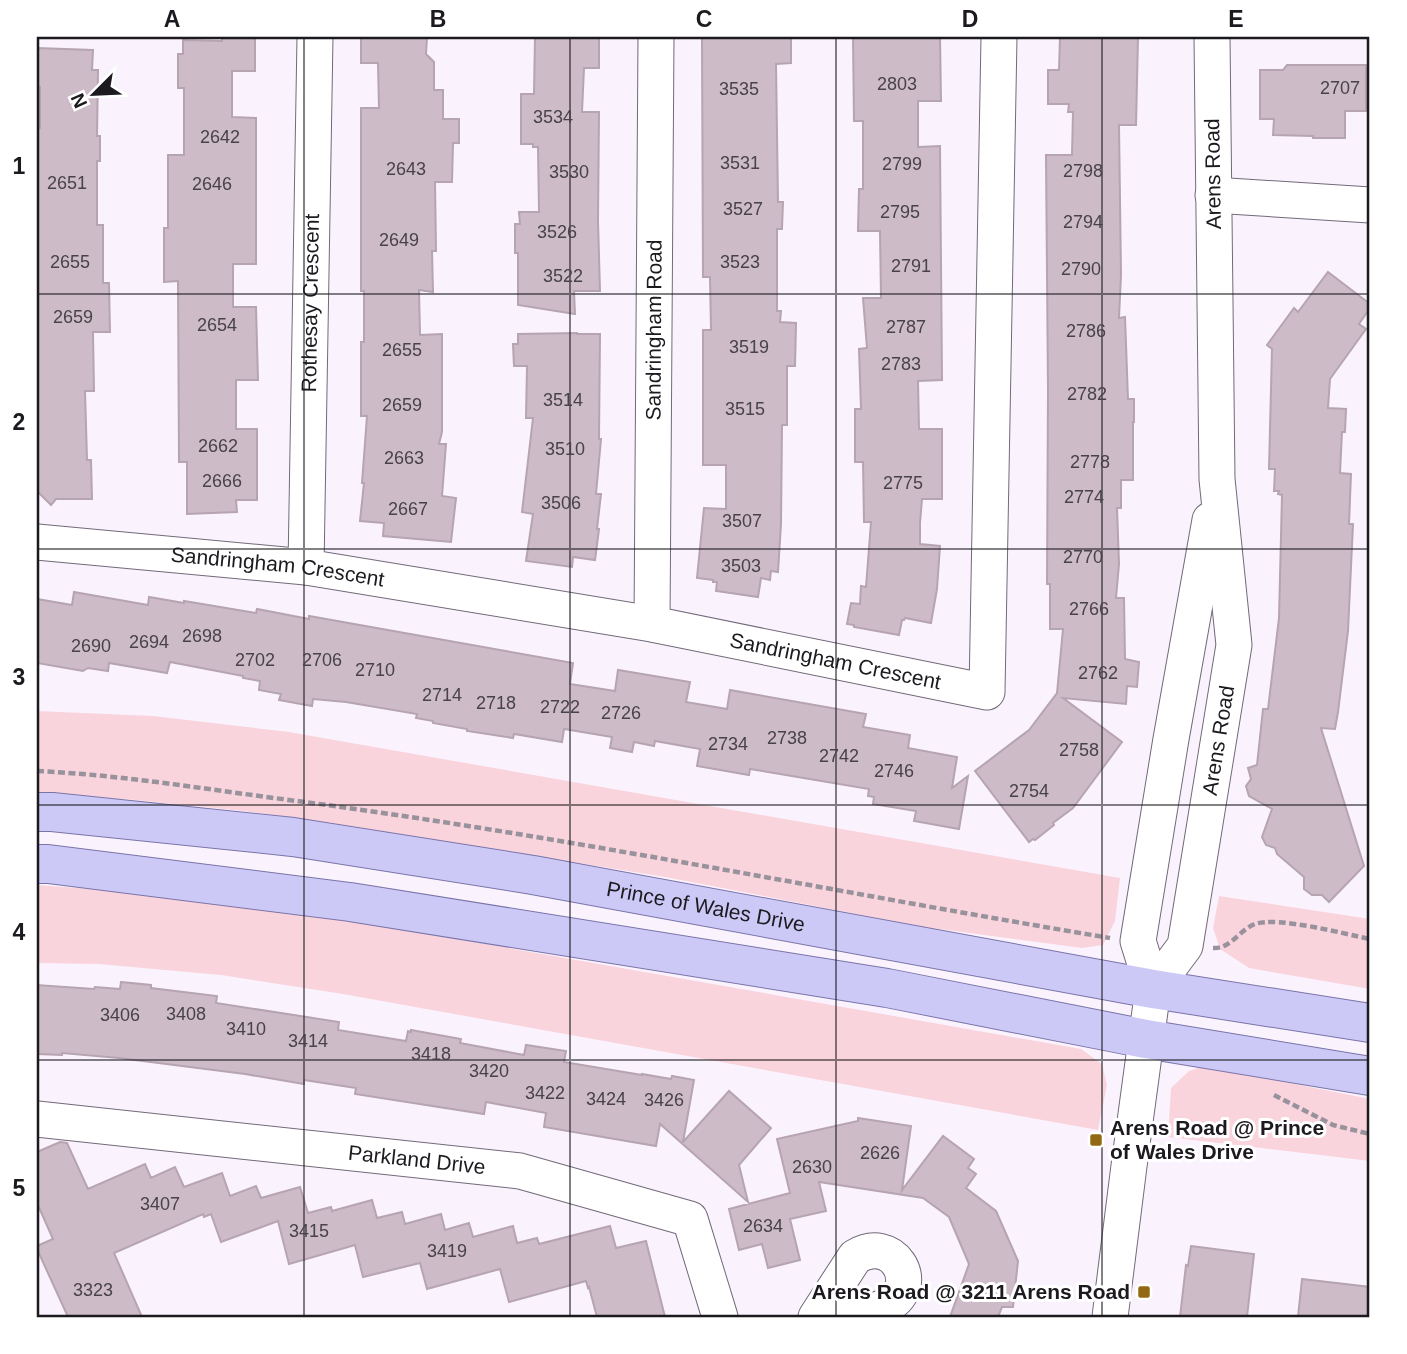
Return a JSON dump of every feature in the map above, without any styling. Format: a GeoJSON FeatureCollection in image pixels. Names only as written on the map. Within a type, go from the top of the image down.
{"type":"FeatureCollection","features":[{"type":"Feature","properties":{"kind":"main road","name":"Prince of Wales Drive"},"geometry":{"type":"LineString","coordinates":[[37,812],[293,837],[533,875],[1153,989],[1370,1023]]}},
{"type":"Feature","properties":{"kind":"main road"},"geometry":{"type":"LineString","coordinates":[[37,864],[364,904],[887,988],[1146,1039],[1370,1076]]}},
{"type":"Feature","properties":{"kind":"street","name":"Rothesay Crescent"},"geometry":{"type":"LineString","coordinates":[[306,567],[315,37]]}},
{"type":"Feature","properties":{"kind":"street","name":"Sandringham Road"},"geometry":{"type":"LineString","coordinates":[[652,624],[656,37]]}},
{"type":"Feature","properties":{"kind":"street","name":"Sandringham Crescent"},"geometry":{"type":"LineString","coordinates":[[37,542],[306,567],[652,624],[987,692],[999,37]]}},
{"type":"Feature","properties":{"kind":"street","name":"Arens Road"},"geometry":{"type":"LineString","coordinates":[[1153,989],[1185,946],[1234,645],[1217,479],[1212,37]]}},
{"type":"Feature","properties":{"kind":"street"},"geometry":{"type":"LineString","coordinates":[[1213,195],[1370,205]]}},
{"type":"Feature","properties":{"kind":"street","name":"Arens Road"},"geometry":{"type":"LineString","coordinates":[[1110,1317],[1153,989],[1138,941],[1217,479]]}},
{"type":"Feature","properties":{"kind":"street","name":"Parkland Drive"},"geometry":{"type":"LineString","coordinates":[[37,1119],[520,1171],[690,1219],[720,1317]]}},
{"type":"Feature","properties":{"kind":"street"},"geometry":{"type":"LineString","coordinates":[[816,1317],[855,1257],[873,1250],[891,1255],[902,1270],[904,1280],[897,1298],[890,1304],[849,1317]]}},
{"type":"Feature","properties":{"kind":"path"},"geometry":{"type":"LineString","coordinates":[[1185,946],[1220,949],[1256,924],[1280,922],[1370,939]]}},
{"type":"Feature","properties":{"kind":"shaded area"},"geometry":{"type":"Polygon","coordinates":[[[37,711],[153,716],[289,732],[1120,878],[1115,921],[1103,945],[1082,948],[924,927],[665,877],[332,823],[124,799],[37,796],[37,711]]]}},
{"type":"Feature","properties":{"kind":"shaded area"},"geometry":{"type":"Polygon","coordinates":[[[37,885],[212,898],[333,917],[1081,1049],[1102,1064],[1107,1085],[1098,1130],[343,994],[221,975],[98,964],[37,963],[37,885]]]}},
{"type":"Feature","properties":{"kind":"shaded area"},"geometry":{"type":"Polygon","coordinates":[[[1219,896],[1370,919],[1370,989],[1249,968],[1220,949],[1213,928],[1219,896]]]}},
{"type":"Feature","properties":{"kind":"shaded area"},"geometry":{"type":"Polygon","coordinates":[[[1204,1066],[1370,1099],[1370,1161],[1168,1137],[1171,1088],[1189,1071],[1204,1066]]]}},
{"type":"Feature","properties":{"kind":"building"},"geometry":{"type":"Polygon","coordinates":[[[361,37],[427,37],[426,54],[434,62],[434,90],[443,90],[443,119],[459,119],[459,143],[453,143],[452,182],[435,182],[436,251],[432,251],[433,292],[419,290],[420,335],[442,334],[442,432],[439,444],[446,444],[442,496],[456,498],[451,542],[383,536],[384,523],[360,521],[367,416],[361,416],[364,291],[361,291],[361,108],[379,108],[378,63],[361,63],[361,37]]]}},
{"type":"Feature","properties":{"kind":"building"},"geometry":{"type":"Polygon","coordinates":[[[535,37],[599,37],[599,68],[584,68],[582,112],[599,112],[600,291],[574,291],[575,314],[518,305],[515,224],[520,224],[519,212],[539,212],[538,147],[521,144],[521,94],[534,94],[535,37]]]}},
{"type":"Feature","properties":{"kind":"building"},"geometry":{"type":"Polygon","coordinates":[[[702,37],[791,37],[791,63],[776,64],[778,202],[783,202],[782,229],[777,229],[777,311],[781,311],[780,322],[796,323],[795,366],[787,366],[787,425],[782,425],[778,572],[771,571],[770,580],[761,578],[758,597],[716,591],[717,582],[697,578],[704,508],[726,509],[726,465],[703,465],[703,330],[711,330],[710,277],[703,277],[702,37]]]}},
{"type":"Feature","properties":{"kind":"building"},"geometry":{"type":"Polygon","coordinates":[[[853,37],[940,37],[941,101],[918,101],[918,147],[940,146],[942,380],[918,381],[919,429],[942,429],[942,499],[922,499],[920,544],[940,546],[931,623],[905,618],[902,620],[899,635],[847,624],[851,603],[860,604],[861,586],[866,587],[871,522],[864,522],[863,462],[855,462],[855,409],[861,409],[859,349],[867,348],[863,298],[881,298],[880,231],[858,231],[859,189],[863,189],[863,121],[854,121],[853,37]]]}},
{"type":"Feature","properties":{"kind":"building"},"geometry":{"type":"Polygon","coordinates":[[[1060,37],[1138,37],[1136,125],[1119,125],[1119,318],[1125,317],[1128,399],[1134,399],[1134,422],[1133,480],[1121,480],[1121,508],[1117,508],[1119,564],[1116,598],[1124,598],[1125,659],[1139,662],[1137,687],[1127,686],[1126,704],[1063,698],[1122,742],[1073,808],[1029,842],[975,771],[1029,730],[1057,693],[1063,629],[1050,629],[1050,584],[1047,584],[1046,155],[1072,155],[1073,112],[1068,112],[1069,104],[1048,104],[1048,70],[1059,70],[1060,37]]]}},
{"type":"Feature","properties":{"kind":"building"},"geometry":{"type":"Polygon","coordinates":[[[222,38],[255,38],[255,71],[232,71],[232,117],[256,118],[256,264],[233,264],[233,307],[256,307],[258,380],[236,380],[236,429],[257,429],[257,500],[236,500],[237,512],[187,514],[187,462],[179,462],[178,281],[164,282],[164,228],[168,228],[168,155],[184,155],[184,88],[178,88],[178,54],[183,54],[183,40],[222,41],[222,38]]]}},
{"type":"Feature","properties":{"kind":"building"},"geometry":{"type":"Polygon","coordinates":[[[37,48],[93,50],[92,70],[98,70],[97,136],[100,136],[100,161],[97,161],[97,225],[103,225],[103,283],[109,283],[110,332],[93,332],[94,391],[85,391],[87,460],[91,460],[92,499],[56,499],[51,505],[37,491],[37,128],[40,128],[40,87],[37,87],[37,48]]]}},
{"type":"Feature","properties":{"kind":"building"},"geometry":{"type":"Polygon","coordinates":[[[1287,65],[1366,65],[1366,111],[1345,111],[1345,138],[1273,135],[1274,119],[1260,119],[1260,70],[1283,70],[1287,65]]]}},
{"type":"Feature","properties":{"kind":"building"},"geometry":{"type":"Polygon","coordinates":[[[1328,272],[1370,304],[1359,324],[1366,329],[1330,379],[1328,408],[1346,409],[1340,473],[1351,474],[1349,524],[1353,524],[1348,631],[1338,712],[1335,729],[1321,728],[1364,866],[1329,902],[1322,895],[1312,895],[1304,889],[1304,877],[1277,854],[1275,848],[1266,845],[1262,837],[1272,809],[1249,796],[1246,786],[1251,779],[1248,768],[1257,765],[1263,709],[1268,709],[1279,618],[1282,495],[1278,494],[1279,491],[1274,491],[1275,469],[1269,469],[1272,349],[1267,345],[1294,308],[1298,312],[1328,272]]]}},
{"type":"Feature","properties":{"kind":"building"},"geometry":{"type":"Polygon","coordinates":[[[518,334],[600,334],[601,439],[596,494],[601,494],[595,560],[573,557],[572,567],[526,561],[533,514],[522,512],[533,418],[526,418],[527,366],[514,366],[513,344],[518,344],[518,334]]]}},
{"type":"Feature","properties":{"kind":"building"},"geometry":{"type":"Polygon","coordinates":[[[74,592],[148,605],[149,597],[256,613],[257,609],[309,619],[309,616],[573,663],[570,684],[615,691],[618,670],[690,682],[686,702],[727,709],[730,690],[866,714],[863,727],[910,735],[908,748],[957,757],[952,788],[968,776],[959,829],[914,821],[916,811],[873,804],[874,797],[868,796],[869,789],[750,769],[749,775],[697,766],[700,749],[655,741],[654,746],[634,742],[632,752],[610,748],[612,737],[564,729],[562,742],[514,734],[513,738],[433,723],[416,718],[417,714],[346,702],[313,699],[312,706],[279,700],[281,694],[259,690],[260,681],[170,662],[167,673],[109,663],[108,671],[88,668],[83,671],[37,663],[37,599],[72,605],[74,592]]]}},
{"type":"Feature","properties":{"kind":"building"},"geometry":{"type":"Polygon","coordinates":[[[121,982],[217,996],[216,1003],[339,1022],[338,1030],[406,1041],[408,1031],[411,1030],[461,1039],[460,1043],[524,1055],[526,1045],[566,1051],[564,1062],[642,1075],[694,1080],[683,1142],[729,1091],[771,1128],[739,1165],[748,1202],[660,1124],[656,1146],[544,1127],[546,1113],[486,1102],[484,1114],[355,1094],[356,1088],[304,1080],[304,1084],[119,1058],[62,1053],[37,1054],[37,985],[120,989],[121,982]]]}},
{"type":"Feature","properties":{"kind":"building"},"geometry":{"type":"Polygon","coordinates":[[[858,1118],[911,1126],[902,1190],[943,1136],[974,1159],[968,1168],[976,1174],[966,1188],[996,1211],[1018,1261],[1013,1307],[1002,1307],[998,1317],[950,1317],[969,1264],[949,1217],[923,1198],[819,1182],[826,1211],[790,1219],[800,1260],[768,1268],[762,1244],[739,1250],[729,1209],[790,1193],[777,1139],[858,1121],[858,1118]]]}},
{"type":"Feature","properties":{"kind":"building"},"geometry":{"type":"Polygon","coordinates":[[[60,1142],[67,1143],[88,1189],[145,1164],[151,1178],[175,1167],[184,1187],[222,1173],[230,1196],[256,1186],[261,1198],[300,1187],[308,1213],[331,1207],[332,1211],[372,1200],[377,1218],[402,1212],[405,1224],[441,1214],[445,1230],[469,1223],[473,1237],[513,1226],[517,1243],[537,1238],[539,1244],[610,1226],[616,1248],[646,1241],[665,1317],[597,1317],[586,1281],[509,1302],[500,1269],[427,1289],[420,1263],[363,1277],[355,1245],[289,1264],[278,1221],[221,1242],[211,1214],[204,1217],[203,1214],[114,1253],[142,1317],[68,1317],[37,1249],[37,1246],[53,1239],[37,1203],[37,1152],[60,1142]]]}},
{"type":"Feature","properties":{"kind":"building"},"geometry":{"type":"Polygon","coordinates":[[[1191,1246],[1254,1254],[1247,1317],[1180,1317],[1191,1246]]]}},
{"type":"Feature","properties":{"kind":"building"},"geometry":{"type":"Polygon","coordinates":[[[1302,1279],[1370,1287],[1370,1317],[1298,1317],[1302,1279]]]}},
{"type":"Feature","properties":{"kind":"place","name":"Arens Road @ Prince of Wales Drive"},"geometry":{"type":"Point","coordinates":[1096,1140]}},
{"type":"Feature","properties":{"kind":"place","name":"Arens Road @ 3211 Arens Road"},"geometry":{"type":"Point","coordinates":[1144,1292]}}]}
